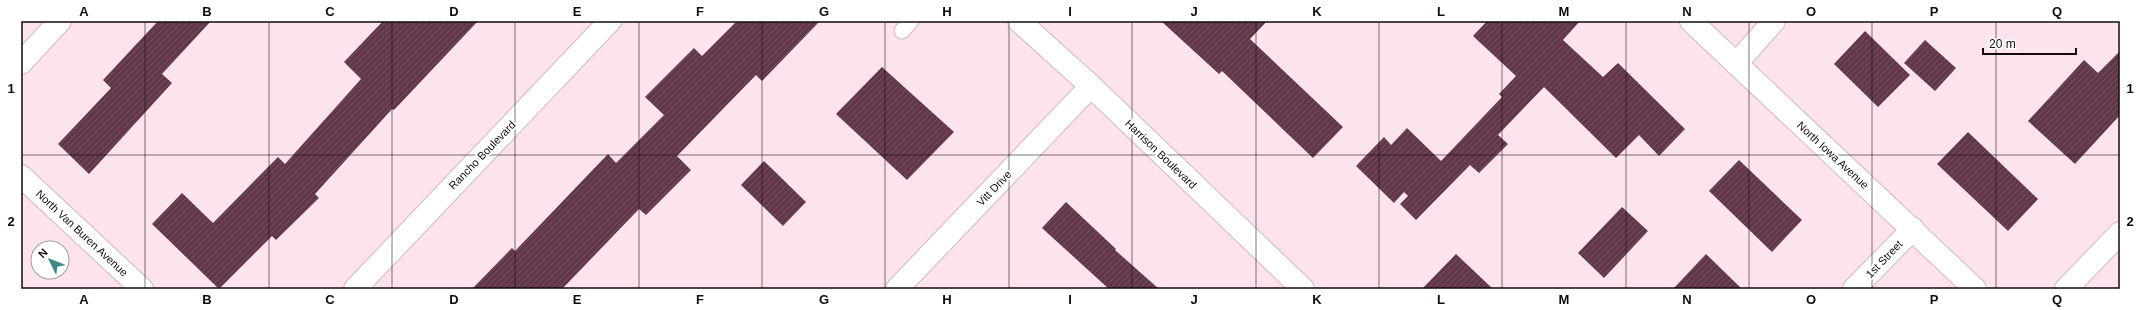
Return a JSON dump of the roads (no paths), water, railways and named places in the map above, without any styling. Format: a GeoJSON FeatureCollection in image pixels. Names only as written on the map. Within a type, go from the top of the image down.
{"type":"FeatureCollection","features":[{"type":"Feature","properties":{"kind":"street"},"geometry":{"type":"LineString","coordinates":[[21,63],[60,21]]}},
{"type":"Feature","properties":{"kind":"street","name":"Rancho Boulevard"},"geometry":{"type":"LineString","coordinates":[[355,289],[610,21]]}},
{"type":"Feature","properties":{"kind":"street","name":"Harrison Boulevard"},"geometry":{"type":"LineString","coordinates":[[1019,21],[1090,86],[1303,289]]}},
{"type":"Feature","properties":{"kind":"street","name":"North Iowa Avenue"},"geometry":{"type":"LineString","coordinates":[[1691,21],[1913,229],[1974,289]]}},
{"type":"Feature","properties":{"kind":"street"},"geometry":{"type":"LineString","coordinates":[[1736,64],[1774,21]]}},
{"type":"Feature","properties":{"kind":"street","name":"Vitt Drive"},"geometry":{"type":"LineString","coordinates":[[897,289],[1090,86]]}},
{"type":"Feature","properties":{"kind":"street","name":"North Van Buren Avenue"},"geometry":{"type":"LineString","coordinates":[[21,176],[142,289]]}},
{"type":"Feature","properties":{"kind":"street","name":"1st Street"},"geometry":{"type":"LineString","coordinates":[[1854,289],[1913,229]]}},
{"type":"Feature","properties":{"kind":"street"},"geometry":{"type":"LineString","coordinates":[[2066,289],[2120,233]]}}]}
